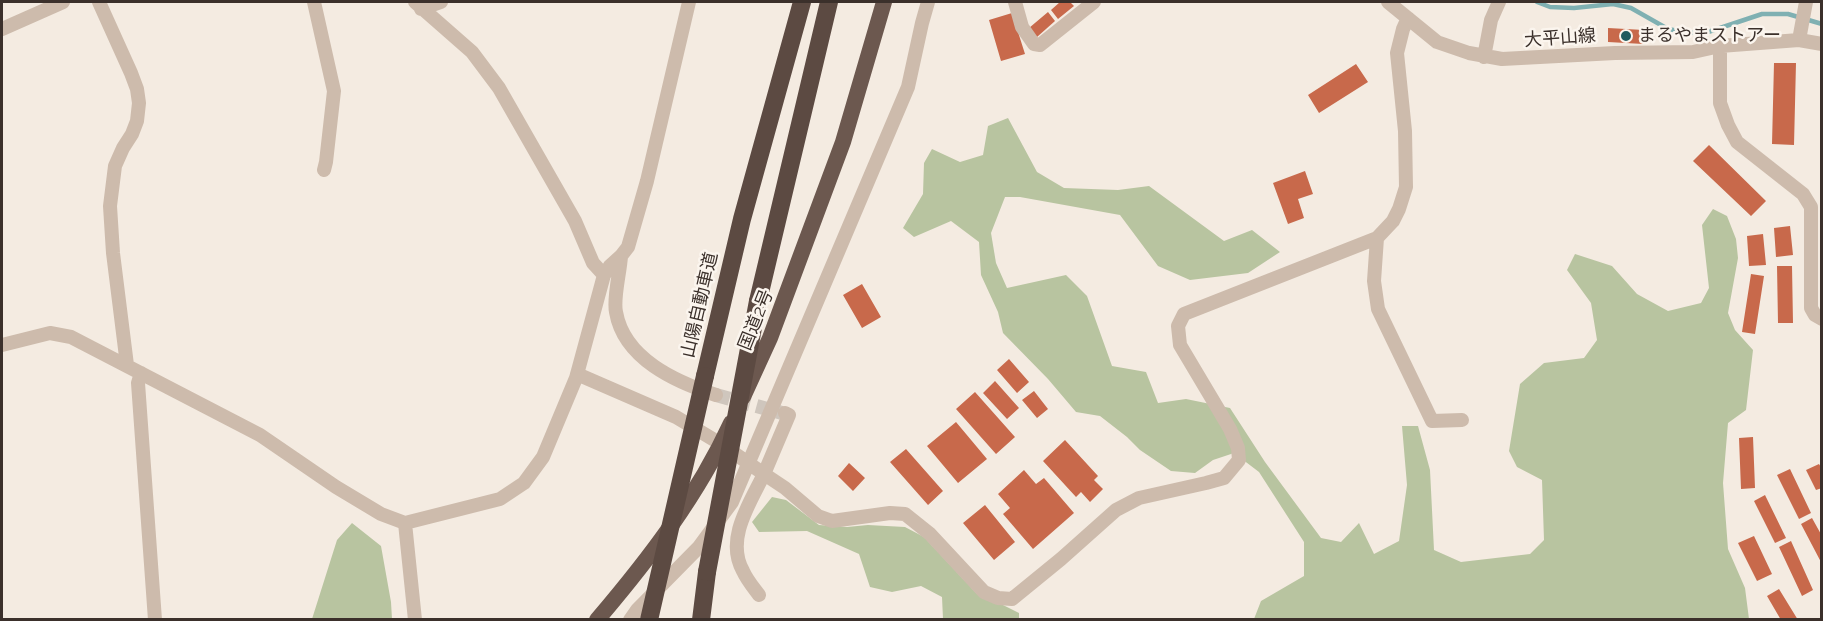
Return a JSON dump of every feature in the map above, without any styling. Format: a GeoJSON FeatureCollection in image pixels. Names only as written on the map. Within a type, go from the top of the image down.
{"type":"FeatureCollection","features":[{"type":"Feature","properties":{"kind":"highway","name":"山陽自動車道"},"geometry":{"type":"LineString","coordinates":[[649,620],[742,219],[802,2]]}},
{"type":"Feature","properties":{"kind":"highway"},"geometry":{"type":"LineString","coordinates":[[700,620],[758,301],[829,2]]}},
{"type":"Feature","properties":{"kind":"highway","name":"国道2号"},"geometry":{"type":"LineString","coordinates":[[597,620],[651,554],[682,511],[722,444],[770,338],[807,243],[843,142],[884,2]]}},
{"type":"Feature","properties":{"kind":"street"},"geometry":{"type":"LineString","coordinates":[[2,28],[63,2]]}},
{"type":"Feature","properties":{"kind":"street"},"geometry":{"type":"LineString","coordinates":[[99,2],[134,81],[139,103],[137,121],[115,166],[110,206],[112,243],[127,365]]}},
{"type":"Feature","properties":{"kind":"street"},"geometry":{"type":"LineString","coordinates":[[314,2],[334,91],[324,170]]}},
{"type":"Feature","properties":{"kind":"street"},"geometry":{"type":"LineString","coordinates":[[418,5],[441,2]]}},
{"type":"Feature","properties":{"kind":"street"},"geometry":{"type":"LineString","coordinates":[[2,345],[50,333],[70,337],[260,435],[336,487],[381,514],[405,523],[501,499],[524,483],[543,457],[577,374],[604,275],[628,247],[689,2]]}},
{"type":"Feature","properties":{"kind":"street"},"geometry":{"type":"LineString","coordinates":[[630,620],[699,547],[732,502],[908,87],[928,2]]}},
{"type":"Feature","properties":{"kind":"street"},"geometry":{"type":"LineString","coordinates":[[1016,2],[1022,27],[1034,44],[1040,45],[1094,2]]}},
{"type":"Feature","properties":{"kind":"street","name":"大平山線"},"geometry":{"type":"LineString","coordinates":[[1388,2],[1437,42],[1484,57],[1502,59],[1615,52],[1693,52],[1720,46],[1799,40],[1821,44]]}},
{"type":"Feature","properties":{"kind":"street"},"geometry":{"type":"LineString","coordinates":[[1484,57],[1491,20],[1499,2]]}},
{"type":"Feature","properties":{"kind":"street"},"geometry":{"type":"LineString","coordinates":[[418,5],[472,52],[499,88],[575,221],[593,263],[604,275]]}},
{"type":"Feature","properties":{"kind":"street"},"geometry":{"type":"LineString","coordinates":[[1799,40],[1804,12]]}},
{"type":"Feature","properties":{"kind":"street"},"geometry":{"type":"LineString","coordinates":[[577,374],[676,417],[722,444],[785,488],[818,516],[832,521],[890,513],[905,514],[930,534],[984,592],[998,598],[1012,598],[1116,510],[1139,498],[1224,478],[1239,460],[1238,448],[1230,429],[1180,345],[1178,326],[1184,314],[1377,238],[1393,221],[1406,187],[1405,131],[1397,53],[1408,18]]}},
{"type":"Feature","properties":{"kind":"street"},"geometry":{"type":"LineString","coordinates":[[1720,46],[1720,103],[1737,142],[1803,194],[1811,207],[1811,308],[1821,319]]}},
{"type":"Feature","properties":{"kind":"street"},"geometry":{"type":"LineString","coordinates":[[1377,238],[1374,281],[1378,309],[1432,421],[1462,420]]}},
{"type":"Feature","properties":{"kind":"street"},"geometry":{"type":"LineString","coordinates":[[621,256],[616,312],[631,346],[660,369],[688,386],[716,395]]}},
{"type":"Feature","properties":{"kind":"street"},"geometry":{"type":"LineString","coordinates":[[141,373],[138,383],[155,620]]}},
{"type":"Feature","properties":{"kind":"street"},"geometry":{"type":"LineString","coordinates":[[759,595],[741,570],[737,552],[738,529],[789,415],[784,413]]}},
{"type":"Feature","properties":{"kind":"street"},"geometry":{"type":"LineString","coordinates":[[405,523],[415,620]]}},
{"type":"Feature","properties":{"kind":"green space"},"geometry":{"type":"Polygon","coordinates":[[[1008,118],[1037,172],[1064,188],[1118,190],[1149,186],[1224,241],[1252,230],[1280,252],[1248,273],[1190,280],[1158,266],[1120,215],[1020,197],[1005,197],[991,233],[996,263],[1007,288],[1066,275],[1087,296],[1112,366],[1146,372],[1158,403],[1186,399],[1230,408],[1265,462],[1321,538],[1341,542],[1359,523],[1374,554],[1399,541],[1407,485],[1402,426],[1418,426],[1430,470],[1434,550],[1461,562],[1530,554],[1544,540],[1542,480],[1517,467],[1509,451],[1520,384],[1544,363],[1584,358],[1597,340],[1591,303],[1567,270],[1575,254],[1612,266],[1637,294],[1668,311],[1701,303],[1709,288],[1702,225],[1713,209],[1727,216],[1736,239],[1738,258],[1728,313],[1735,330],[1753,350],[1746,410],[1728,423],[1723,483],[1728,549],[1745,588],[1749,619],[1254,619],[1261,601],[1304,576],[1304,542],[1259,472],[1234,453],[1213,460],[1195,473],[1171,471],[1140,450],[1100,416],[1076,412],[1048,379],[1003,333],[998,312],[981,275],[979,242],[951,221],[914,237],[903,228],[923,194],[924,163],[932,149],[960,162],[983,155],[988,126],[1008,118]]]}},
{"type":"Feature","properties":{"kind":"green space"},"geometry":{"type":"Polygon","coordinates":[[[772,497],[786,500],[819,525],[905,527],[924,537],[979,596],[1019,613],[1019,619],[943,619],[942,597],[921,586],[892,592],[870,587],[859,554],[807,531],[759,532],[752,522],[772,497]]]}},
{"type":"Feature","properties":{"kind":"green space"},"geometry":{"type":"Polygon","coordinates":[[[352,523],[381,546],[392,619],[312,619],[337,540],[352,523]]]}},
{"type":"Feature","properties":{"kind":"building"},"geometry":{"type":"Polygon","coordinates":[[[1060,2],[1070,2],[1074,6],[1058,19],[1051,10],[1060,2]]]}},
{"type":"Feature","properties":{"kind":"building"},"geometry":{"type":"Polygon","coordinates":[[[1048,12],[1055,21],[1037,37],[1029,28],[1048,12]]]}},
{"type":"Feature","properties":{"kind":"building"},"geometry":{"type":"Polygon","coordinates":[[[1012,13],[1025,54],[1001,61],[989,20],[1012,13]]]}},
{"type":"Feature","properties":{"kind":"building","name":"まるやまストアー"},"geometry":{"type":"Polygon","coordinates":[[[1608,28],[1644,30],[1643,44],[1608,42],[1608,28]]]}},
{"type":"Feature","properties":{"kind":"building"},"geometry":{"type":"Polygon","coordinates":[[[1774,63],[1796,63],[1794,145],[1772,144],[1774,63]]]}},
{"type":"Feature","properties":{"kind":"building"},"geometry":{"type":"Polygon","coordinates":[[[1356,64],[1368,82],[1319,113],[1308,95],[1356,64]]]}},
{"type":"Feature","properties":{"kind":"building"},"geometry":{"type":"Polygon","coordinates":[[[1709,145],[1766,201],[1751,216],[1693,161],[1709,145]]]}},
{"type":"Feature","properties":{"kind":"building"},"geometry":{"type":"Polygon","coordinates":[[[1305,171],[1313,194],[1298,199],[1304,218],[1288,224],[1273,183],[1305,171]]]}},
{"type":"Feature","properties":{"kind":"building"},"geometry":{"type":"Polygon","coordinates":[[[1790,226],[1793,255],[1776,257],[1774,228],[1790,226]]]}},
{"type":"Feature","properties":{"kind":"building"},"geometry":{"type":"Polygon","coordinates":[[[1763,234],[1766,265],[1749,266],[1747,236],[1763,234]]]}},
{"type":"Feature","properties":{"kind":"building"},"geometry":{"type":"Polygon","coordinates":[[[1777,266],[1792,266],[1793,323],[1778,323],[1777,266]]]}},
{"type":"Feature","properties":{"kind":"building"},"geometry":{"type":"Polygon","coordinates":[[[1751,274],[1764,276],[1755,334],[1742,332],[1751,274]]]}},
{"type":"Feature","properties":{"kind":"building"},"geometry":{"type":"Polygon","coordinates":[[[862,284],[881,317],[862,328],[843,295],[862,284]]]}},
{"type":"Feature","properties":{"kind":"building"},"geometry":{"type":"Polygon","coordinates":[[[1009,359],[1029,382],[1017,393],[997,370],[1009,359]]]}},
{"type":"Feature","properties":{"kind":"building"},"geometry":{"type":"Polygon","coordinates":[[[995,381],[1019,408],[1007,419],[983,393],[995,381]]]}},
{"type":"Feature","properties":{"kind":"building"},"geometry":{"type":"Polygon","coordinates":[[[1034,391],[1048,409],[1037,418],[1022,400],[1034,391]]]}},
{"type":"Feature","properties":{"kind":"building"},"geometry":{"type":"Polygon","coordinates":[[[975,392],[1015,437],[996,454],[956,409],[975,392]]]}},
{"type":"Feature","properties":{"kind":"building"},"geometry":{"type":"Polygon","coordinates":[[[956,422],[987,459],[958,483],[927,446],[956,422]]]}},
{"type":"Feature","properties":{"kind":"building"},"geometry":{"type":"Polygon","coordinates":[[[1753,437],[1755,488],[1741,489],[1739,438],[1753,437]]]}},
{"type":"Feature","properties":{"kind":"building"},"geometry":{"type":"Polygon","coordinates":[[[1065,440],[1098,476],[1094,480],[1103,489],[1090,502],[1081,492],[1076,497],[1043,461],[1065,440]]]}},
{"type":"Feature","properties":{"kind":"building"},"geometry":{"type":"Polygon","coordinates":[[[906,449],[943,491],[928,505],[890,462],[906,449]]]}},
{"type":"Feature","properties":{"kind":"building"},"geometry":{"type":"Polygon","coordinates":[[[849,463],[865,478],[853,491],[838,476],[849,463]]]}},
{"type":"Feature","properties":{"kind":"building"},"geometry":{"type":"Polygon","coordinates":[[[1819,464],[1822,469],[1822,488],[1816,490],[1806,470],[1819,464]]]}},
{"type":"Feature","properties":{"kind":"building"},"geometry":{"type":"Polygon","coordinates":[[[1790,469],[1811,513],[1799,519],[1777,475],[1790,469]]]}},
{"type":"Feature","properties":{"kind":"building"},"geometry":{"type":"Polygon","coordinates":[[[1024,470],[1036,484],[1044,478],[1074,513],[1033,549],[1003,514],[1010,508],[998,494],[1024,470]]]}},
{"type":"Feature","properties":{"kind":"building"},"geometry":{"type":"Polygon","coordinates":[[[1765,495],[1786,538],[1775,543],[1754,501],[1765,495]]]}},
{"type":"Feature","properties":{"kind":"building"},"geometry":{"type":"Polygon","coordinates":[[[985,505],[1015,542],[994,560],[963,523],[985,505]]]}},
{"type":"Feature","properties":{"kind":"building"},"geometry":{"type":"Polygon","coordinates":[[[1812,518],[1822,536],[1822,564],[1801,524],[1812,518]]]}},
{"type":"Feature","properties":{"kind":"building"},"geometry":{"type":"Polygon","coordinates":[[[1754,536],[1772,574],[1757,581],[1738,543],[1754,536]]]}},
{"type":"Feature","properties":{"kind":"building"},"geometry":{"type":"Polygon","coordinates":[[[1791,541],[1813,590],[1802,596],[1779,547],[1791,541]]]}},
{"type":"Feature","properties":{"kind":"building"},"geometry":{"type":"Polygon","coordinates":[[[1779,589],[1798,620],[1781,620],[1767,596],[1779,589]]]}},
{"type":"Feature","properties":{"kind":"waterway"},"geometry":{"type":"LineString","coordinates":[[1537,2],[1550,7],[1574,8],[1613,4],[1631,8],[1668,29],[1689,33],[1708,32],[1762,14],[1788,14],[1822,24]]}},
{"type":"Feature","properties":{"kind":"tunnel"},"geometry":{"type":"LineString","coordinates":[[716,395],[782,413]]}},
{"type":"Feature","properties":{"kind":"place","name":"まるやまストアー"},"geometry":{"type":"Point","coordinates":[1626,36]}}]}
